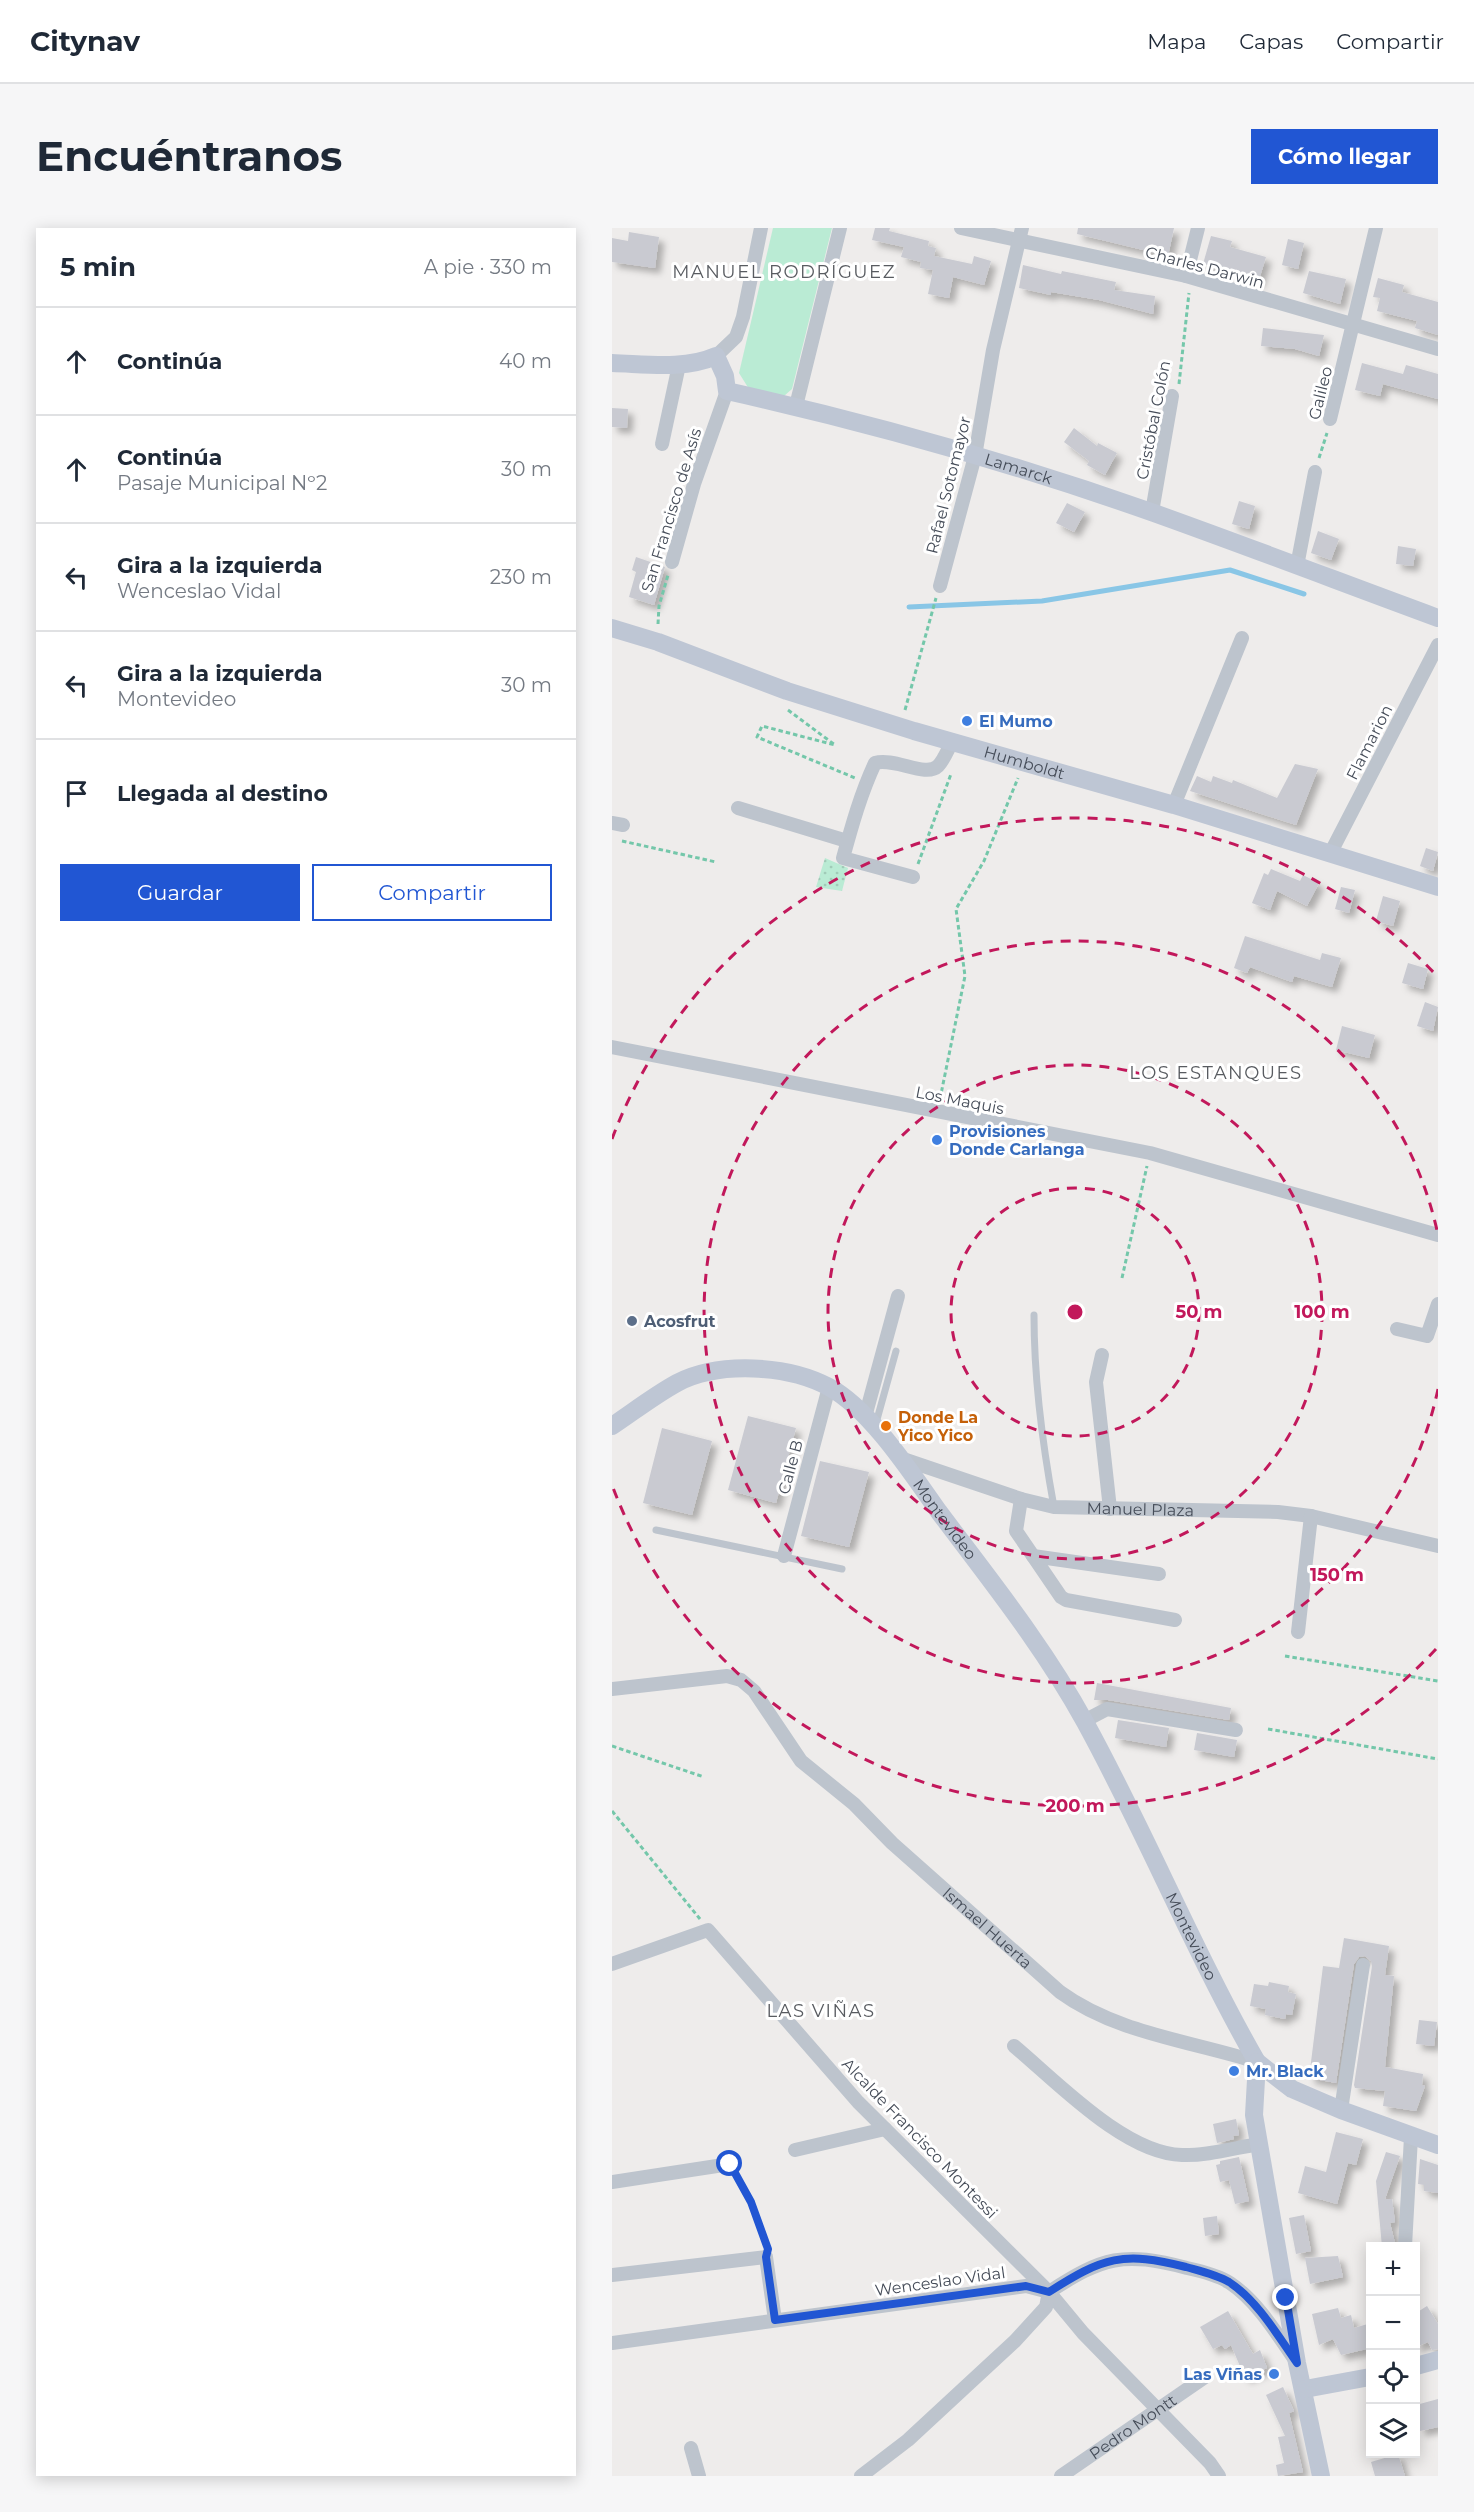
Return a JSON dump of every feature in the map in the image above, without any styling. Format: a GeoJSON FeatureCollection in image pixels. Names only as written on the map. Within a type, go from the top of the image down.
{"type":"FeatureCollection","features":[{"type":"Feature","properties":{"kind":"main road"},"geometry":{"type":"LineString","coordinates":[[612,363],[700,363],[716,356],[725,376],[727,391]]}},
{"type":"Feature","properties":{"kind":"main road","name":"Lamarck"},"geometry":{"type":"LineString","coordinates":[[727,391],[796,406],[975,456],[1152,512],[1438,618]]}},
{"type":"Feature","properties":{"kind":"main road","name":"Humboldt"},"geometry":{"type":"LineString","coordinates":[[612,628],[658,642],[787,691],[952,742],[1174,805],[1438,887]]}},
{"type":"Feature","properties":{"kind":"main road","name":"Manuel Plaza"},"geometry":{"type":"LineString","coordinates":[[612,1426],[678,1383],[708,1372],[766,1370],[829,1387],[870,1423],[900,1458]]}},
{"type":"Feature","properties":{"kind":"main road","name":"Montevideo"},"geometry":{"type":"LineString","coordinates":[[900,1458],[1038,1646],[1084,1721],[1257,2062]]}},
{"type":"Feature","properties":{"kind":"main road"},"geometry":{"type":"LineString","coordinates":[[1257,2062],[1254,2115],[1297,2363],[1305,2389],[1321,2476]]}},
{"type":"Feature","properties":{"kind":"main road","name":"Ismael Huerta"},"geometry":{"type":"LineString","coordinates":[[1257,2062],[1293,2089],[1341,2110],[1438,2145]]}},
{"type":"Feature","properties":{"kind":"main road"},"geometry":{"type":"LineString","coordinates":[[1420,2365],[1438,2360]]}},
{"type":"Feature","properties":{"kind":"main road"},"geometry":{"type":"LineString","coordinates":[[1305,2389],[1366,2378]]}},
{"type":"Feature","properties":{"kind":"street"},"geometry":{"type":"LineString","coordinates":[[716,356],[736,337],[744,317],[761,228]]}},
{"type":"Feature","properties":{"kind":"street"},"geometry":{"type":"LineString","coordinates":[[796,406],[840,228]]}},
{"type":"Feature","properties":{"kind":"street","name":"Charles Darwin"},"geometry":{"type":"LineString","coordinates":[[962,228],[1186,276],[1438,349]]}},
{"type":"Feature","properties":{"kind":"street","name":"Rafael Sotomayor"},"geometry":{"type":"LineString","coordinates":[[940,586],[975,456],[993,350],[1022,228]]}},
{"type":"Feature","properties":{"kind":"street"},"geometry":{"type":"LineString","coordinates":[[1186,276],[1198,228]]}},
{"type":"Feature","properties":{"kind":"street","name":"Galileo"},"geometry":{"type":"LineString","coordinates":[[1330,420],[1376,228]]}},
{"type":"Feature","properties":{"kind":"street"},"geometry":{"type":"LineString","coordinates":[[662,444],[679,364]]}},
{"type":"Feature","properties":{"kind":"street","name":"San Francisco de Asís"},"geometry":{"type":"LineString","coordinates":[[672,562],[694,484],[727,391]]}},
{"type":"Feature","properties":{"kind":"street","name":"Cristóbal Colón"},"geometry":{"type":"LineString","coordinates":[[1152,512],[1172,396]]}},
{"type":"Feature","properties":{"kind":"street"},"geometry":{"type":"LineString","coordinates":[[1297,566],[1315,472]]}},
{"type":"Feature","properties":{"kind":"street"},"geometry":{"type":"LineString","coordinates":[[1174,805],[1242,638]]}},
{"type":"Feature","properties":{"kind":"street","name":"Flamarion"},"geometry":{"type":"LineString","coordinates":[[1330,854],[1438,645]]}},
{"type":"Feature","properties":{"kind":"street"},"geometry":{"type":"LineString","coordinates":[[912,877],[843,858],[847,841],[875,763],[885,759],[927,771],[937,767],[952,742]]}},
{"type":"Feature","properties":{"kind":"street"},"geometry":{"type":"LineString","coordinates":[[738,808],[847,841]]}},
{"type":"Feature","properties":{"kind":"street","name":"Los Maquis"},"geometry":{"type":"LineString","coordinates":[[612,1047],[1150,1153],[1438,1235]]}},
{"type":"Feature","properties":{"kind":"street"},"geometry":{"type":"LineString","coordinates":[[870,1423],[898,1296]]}},
{"type":"Feature","properties":{"kind":"street"},"geometry":{"type":"LineString","coordinates":[[1397,1329],[1427,1336],[1438,1305]]}},
{"type":"Feature","properties":{"kind":"street"},"geometry":{"type":"LineString","coordinates":[[1102,1355],[1096,1382],[1110,1509]]}},
{"type":"Feature","properties":{"kind":"street","name":"Calle B"},"geometry":{"type":"LineString","coordinates":[[784,1556],[829,1387]]}},
{"type":"Feature","properties":{"kind":"street","name":"Manuel Plaza"},"geometry":{"type":"LineString","coordinates":[[900,1458],[1021,1499],[1054,1507],[1278,1512],[1311,1516],[1438,1546]]}},
{"type":"Feature","properties":{"kind":"street"},"geometry":{"type":"LineString","coordinates":[[1021,1499],[1015,1527],[1033,1556],[1066,1600],[1175,1620]]}},
{"type":"Feature","properties":{"kind":"street"},"geometry":{"type":"LineString","coordinates":[[1298,1632],[1311,1516]]}},
{"type":"Feature","properties":{"kind":"street"},"geometry":{"type":"LineString","coordinates":[[1033,1556],[1159,1574]]}},
{"type":"Feature","properties":{"kind":"street","name":"Ismael Huerta"},"geometry":{"type":"LineString","coordinates":[[612,1689],[727,1676],[741,1680],[754,1691],[801,1761],[854,1803],[892,1843],[1068,1998],[1085,2010],[1126,2026],[1257,2062]]}},
{"type":"Feature","properties":{"kind":"street"},"geometry":{"type":"LineString","coordinates":[[1084,1721],[1107,1709],[1236,1730]]}},
{"type":"Feature","properties":{"kind":"street"},"geometry":{"type":"LineString","coordinates":[[612,1964],[708,1930]]}},
{"type":"Feature","properties":{"kind":"street","name":"Alcalde Francisco Montessi"},"geometry":{"type":"LineString","coordinates":[[708,1930],[858,2102],[1049,2292],[1083,2333],[1210,2463],[1219,2476]]}},
{"type":"Feature","properties":{"kind":"street"},"geometry":{"type":"LineString","coordinates":[[1341,2110],[1363,1965]]}},
{"type":"Feature","properties":{"kind":"street"},"geometry":{"type":"LineString","coordinates":[[1014,2046],[1114,2131],[1147,2146],[1179,2155],[1259,2144]]}},
{"type":"Feature","properties":{"kind":"street"},"geometry":{"type":"LineString","coordinates":[[795,2150],[885,2129]]}},
{"type":"Feature","properties":{"kind":"street"},"geometry":{"type":"LineString","coordinates":[[1406,2242],[1411,2137]]}},
{"type":"Feature","properties":{"kind":"street"},"geometry":{"type":"LineString","coordinates":[[612,2182],[730,2164]]}},
{"type":"Feature","properties":{"kind":"street"},"geometry":{"type":"LineString","coordinates":[[612,2275],[766,2257],[775,2320]]}},
{"type":"Feature","properties":{"kind":"street"},"geometry":{"type":"LineString","coordinates":[[861,2476],[908,2440],[1007,2349],[1046,2307],[1049,2292],[1085,2269],[1126,2257],[1202,2272],[1229,2282],[1247,2299],[1297,2363]]}},
{"type":"Feature","properties":{"kind":"street","name":"Wenceslao Vidal"},"geometry":{"type":"LineString","coordinates":[[612,2343],[1026,2286],[1049,2292]]}},
{"type":"Feature","properties":{"kind":"street","name":"Pedro Montt"},"geometry":{"type":"LineString","coordinates":[[1061,2476],[1205,2377]]}},
{"type":"Feature","properties":{"kind":"street"},"geometry":{"type":"LineString","coordinates":[[691,2448],[699,2476]]}},
{"type":"Feature","properties":{"kind":"lane"},"geometry":{"type":"LineString","coordinates":[[1034,1315],[1034,1368],[1041,1435],[1054,1507]]}},
{"type":"Feature","properties":{"kind":"lane"},"geometry":{"type":"LineString","coordinates":[[870,1423],[896,1351]]}},
{"type":"Feature","properties":{"kind":"lane"},"geometry":{"type":"LineString","coordinates":[[656,1530],[842,1569]]}},
{"type":"Feature","properties":{"kind":"path","name":"Cristóbal Colón"},"geometry":{"type":"LineString","coordinates":[[1172,396],[1180,382],[1189,292],[1186,276]]}},
{"type":"Feature","properties":{"kind":"path","name":"Galileo"},"geometry":{"type":"LineString","coordinates":[[1315,472],[1330,420]]}},
{"type":"Feature","properties":{"kind":"path","name":"San Francisco de Asís"},"geometry":{"type":"LineString","coordinates":[[658,642],[659,606],[672,562]]}},
{"type":"Feature","properties":{"kind":"path"},"geometry":{"type":"LineString","coordinates":[[905,712],[940,586]]}},
{"type":"Feature","properties":{"kind":"path"},"geometry":{"type":"LineString","coordinates":[[787,691],[783,706],[835,745],[762,726],[757,737],[866,783]]}},
{"type":"Feature","properties":{"kind":"path"},"geometry":{"type":"LineString","coordinates":[[937,1112],[965,976],[956,909],[984,861],[1024,763]]}},
{"type":"Feature","properties":{"kind":"path"},"geometry":{"type":"LineString","coordinates":[[912,877],[952,772]]}},
{"type":"Feature","properties":{"kind":"path"},"geometry":{"type":"LineString","coordinates":[[618,824],[620,841],[716,862]]}},
{"type":"Feature","properties":{"kind":"path"},"geometry":{"type":"LineString","coordinates":[[1122,1278],[1150,1153]]}},
{"type":"Feature","properties":{"kind":"path"},"geometry":{"type":"LineString","coordinates":[[1285,1656],[1438,1681]]}},
{"type":"Feature","properties":{"kind":"path"},"geometry":{"type":"LineString","coordinates":[[1268,1729],[1438,1759]]}},
{"type":"Feature","properties":{"kind":"path"},"geometry":{"type":"LineString","coordinates":[[612,1746],[704,1777]]}},
{"type":"Feature","properties":{"kind":"path"},"geometry":{"type":"LineString","coordinates":[[612,1811],[708,1930]]}},
{"type":"Feature","properties":{"kind":"path"},"geometry":{"type":"LineString","coordinates":[[730,2164],[751,2202],[768,2249],[766,2257]]}},
{"type":"Feature","properties":{"kind":"green space"},"geometry":{"type":"Polygon","coordinates":[[[773,228],[832,228],[792,389],[784,396],[749,389],[739,373],[773,228]]]}},
{"type":"Feature","properties":{"kind":"green space"},"geometry":{"type":"Polygon","coordinates":[[[825,858],[848,868],[842,891],[816,887],[825,858]]]}},
{"type":"Feature","properties":{"kind":"building"},"geometry":{"type":"Polygon","coordinates":[[[875,228],[890,228],[889,231],[929,241],[928,246],[936,248],[934,256],[972,264],[974,256],[991,261],[984,285],[953,277],[949,298],[928,294],[933,270],[920,268],[921,262],[901,257],[904,247],[872,240],[875,228]]]}},
{"type":"Feature","properties":{"kind":"building"},"geometry":{"type":"Polygon","coordinates":[[[1078,228],[1174,228],[1168,256],[1077,234],[1078,228]]]}},
{"type":"Feature","properties":{"kind":"building"},"geometry":{"type":"Polygon","coordinates":[[[629,232],[659,237],[655,268],[612,262],[612,238],[628,241],[629,232]]]}},
{"type":"Feature","properties":{"kind":"building"},"geometry":{"type":"Polygon","coordinates":[[[1211,236],[1232,241],[1230,247],[1266,257],[1258,283],[1237,277],[1238,274],[1203,264],[1211,236]]]}},
{"type":"Feature","properties":{"kind":"building"},"geometry":{"type":"Polygon","coordinates":[[[1288,239],[1304,243],[1298,269],[1282,265],[1288,239]]]}},
{"type":"Feature","properties":{"kind":"building"},"geometry":{"type":"Polygon","coordinates":[[[1023,265],[1061,274],[1062,271],[1116,282],[1114,290],[1155,296],[1153,314],[1099,300],[1051,292],[1051,295],[1019,288],[1023,265]]]}},
{"type":"Feature","properties":{"kind":"building"},"geometry":{"type":"Polygon","coordinates":[[[1309,271],[1346,279],[1340,304],[1303,293],[1309,271]]]}},
{"type":"Feature","properties":{"kind":"building"},"geometry":{"type":"Polygon","coordinates":[[[1378,278],[1404,285],[1402,292],[1438,302],[1438,335],[1415,328],[1417,321],[1377,311],[1380,298],[1373,297],[1378,278]]]}},
{"type":"Feature","properties":{"kind":"building"},"geometry":{"type":"Polygon","coordinates":[[[1263,328],[1324,335],[1319,356],[1295,349],[1261,346],[1263,328]]]}},
{"type":"Feature","properties":{"kind":"building"},"geometry":{"type":"Polygon","coordinates":[[[1362,363],[1403,374],[1406,365],[1438,374],[1438,399],[1383,384],[1380,396],[1355,390],[1362,363]]]}},
{"type":"Feature","properties":{"kind":"building"},"geometry":{"type":"Polygon","coordinates":[[[612,408],[628,409],[627,428],[612,427],[612,408]]]}},
{"type":"Feature","properties":{"kind":"building"},"geometry":{"type":"Polygon","coordinates":[[[1074,428],[1097,446],[1098,443],[1117,453],[1105,475],[1087,465],[1089,461],[1064,442],[1074,428]]]}},
{"type":"Feature","properties":{"kind":"building"},"geometry":{"type":"Polygon","coordinates":[[[1239,501],[1255,506],[1249,529],[1232,524],[1239,501]]]}},
{"type":"Feature","properties":{"kind":"building"},"geometry":{"type":"Polygon","coordinates":[[[1067,503],[1085,512],[1074,532],[1056,523],[1067,503]]]}},
{"type":"Feature","properties":{"kind":"building"},"geometry":{"type":"Polygon","coordinates":[[[1318,531],[1339,539],[1331,560],[1311,553],[1318,531]]]}},
{"type":"Feature","properties":{"kind":"building"},"geometry":{"type":"Polygon","coordinates":[[[1398,546],[1416,549],[1413,566],[1396,564],[1398,546]]]}},
{"type":"Feature","properties":{"kind":"building"},"geometry":{"type":"Polygon","coordinates":[[[636,557],[665,567],[654,605],[629,597],[636,572],[632,570],[636,557]]]}},
{"type":"Feature","properties":{"kind":"building"},"geometry":{"type":"Polygon","coordinates":[[[1295,764],[1318,769],[1296,825],[1190,791],[1197,776],[1211,782],[1213,776],[1232,783],[1233,780],[1277,798],[1295,764]]]}},
{"type":"Feature","properties":{"kind":"building"},"geometry":{"type":"Polygon","coordinates":[[[1426,848],[1438,852],[1433,871],[1420,866],[1426,848]]]}},
{"type":"Feature","properties":{"kind":"building"},"geometry":{"type":"Polygon","coordinates":[[[1271,869],[1300,881],[1303,875],[1319,883],[1307,906],[1277,891],[1270,910],[1252,903],[1264,873],[1268,875],[1271,869]]]}},
{"type":"Feature","properties":{"kind":"building"},"geometry":{"type":"Polygon","coordinates":[[[1341,887],[1355,890],[1349,913],[1335,909],[1341,887]]]}},
{"type":"Feature","properties":{"kind":"building"},"geometry":{"type":"Polygon","coordinates":[[[1383,896],[1400,901],[1393,926],[1376,921],[1383,896]]]}},
{"type":"Feature","properties":{"kind":"building"},"geometry":{"type":"Polygon","coordinates":[[[1245,936],[1320,960],[1322,953],[1341,958],[1332,987],[1294,976],[1292,982],[1250,967],[1247,973],[1234,968],[1245,936]]]}},
{"type":"Feature","properties":{"kind":"building"},"geometry":{"type":"Polygon","coordinates":[[[1408,963],[1428,969],[1423,989],[1402,983],[1408,963]]]}},
{"type":"Feature","properties":{"kind":"building"},"geometry":{"type":"Polygon","coordinates":[[[1425,1002],[1438,1007],[1433,1031],[1417,1026],[1425,1002]]]}},
{"type":"Feature","properties":{"kind":"building"},"geometry":{"type":"Polygon","coordinates":[[[1342,1026],[1375,1035],[1369,1058],[1336,1050],[1342,1026]]]}},
{"type":"Feature","properties":{"kind":"building"},"geometry":{"type":"Polygon","coordinates":[[[748,1416],[796,1428],[776,1503],[728,1490],[748,1416]]]}},
{"type":"Feature","properties":{"kind":"building"},"geometry":{"type":"Polygon","coordinates":[[[662,1428],[712,1441],[692,1515],[643,1503],[662,1428]]]}},
{"type":"Feature","properties":{"kind":"building"},"geometry":{"type":"Polygon","coordinates":[[[820,1461],[869,1472],[849,1547],[801,1536],[820,1461]]]}},
{"type":"Feature","properties":{"kind":"building"},"geometry":{"type":"Polygon","coordinates":[[[1097,1683],[1231,1708],[1229,1720],[1108,1700],[1094,1700],[1097,1683]]]}},
{"type":"Feature","properties":{"kind":"building"},"geometry":{"type":"Polygon","coordinates":[[[1118,1720],[1169,1728],[1166,1747],[1115,1738],[1118,1720]]]}},
{"type":"Feature","properties":{"kind":"building"},"geometry":{"type":"Polygon","coordinates":[[[1197,1733],[1237,1740],[1234,1757],[1194,1750],[1197,1733]]]}},
{"type":"Feature","properties":{"kind":"building"},"geometry":{"type":"Polygon","coordinates":[[[1344,1938],[1389,1946],[1385,1975],[1394,1976],[1385,2067],[1423,2074],[1422,2085],[1425,2086],[1416,2111],[1383,2106],[1385,2091],[1355,2088],[1354,2085],[1372,1966],[1371,1961],[1365,1956],[1359,1957],[1354,1964],[1336,2083],[1309,2078],[1323,1966],[1339,1968],[1344,1938]]]}},
{"type":"Feature","properties":{"kind":"building"},"geometry":{"type":"Polygon","coordinates":[[[1269,1982],[1289,1986],[1288,1992],[1296,1994],[1292,2015],[1286,2014],[1285,2019],[1265,2015],[1266,2009],[1250,2006],[1254,1984],[1268,1986],[1269,1982]]]}},
{"type":"Feature","properties":{"kind":"building"},"geometry":{"type":"Polygon","coordinates":[[[1419,2020],[1437,2022],[1434,2046],[1416,2044],[1419,2020]]]}},
{"type":"Feature","properties":{"kind":"building"},"geometry":{"type":"Polygon","coordinates":[[[1236,2119],[1239,2135],[1233,2136],[1234,2139],[1217,2143],[1213,2124],[1236,2119]]]}},
{"type":"Feature","properties":{"kind":"building"},"geometry":{"type":"Polygon","coordinates":[[[1336,2132],[1363,2139],[1356,2165],[1348,2163],[1337,2204],[1298,2193],[1305,2166],[1326,2172],[1336,2132]]]}},
{"type":"Feature","properties":{"kind":"building"},"geometry":{"type":"Polygon","coordinates":[[[1386,2152],[1400,2156],[1385,2199],[1392,2199],[1395,2222],[1390,2223],[1395,2242],[1382,2242],[1376,2181],[1386,2152]]]}},
{"type":"Feature","properties":{"kind":"building"},"geometry":{"type":"Polygon","coordinates":[[[1239,2157],[1249,2201],[1235,2204],[1229,2180],[1220,2182],[1216,2165],[1220,2164],[1220,2161],[1239,2157]]]}},
{"type":"Feature","properties":{"kind":"building"},"geometry":{"type":"Polygon","coordinates":[[[1420,2159],[1438,2165],[1438,2193],[1424,2191],[1424,2185],[1418,2184],[1420,2159]]]}},
{"type":"Feature","properties":{"kind":"building"},"geometry":{"type":"Polygon","coordinates":[[[1304,2215],[1311,2251],[1296,2254],[1289,2218],[1304,2215]]]}},
{"type":"Feature","properties":{"kind":"building"},"geometry":{"type":"Polygon","coordinates":[[[1217,2216],[1219,2234],[1205,2236],[1203,2218],[1217,2216]]]}},
{"type":"Feature","properties":{"kind":"building"},"geometry":{"type":"Polygon","coordinates":[[[1338,2256],[1343,2277],[1310,2284],[1305,2258],[1338,2256]]]}},
{"type":"Feature","properties":{"kind":"building"},"geometry":{"type":"Polygon","coordinates":[[[1427,2306],[1438,2324],[1438,2349],[1432,2350],[1428,2342],[1420,2345],[1420,2310],[1427,2306]]]}},
{"type":"Feature","properties":{"kind":"building"},"geometry":{"type":"Polygon","coordinates":[[[1338,2308],[1341,2318],[1351,2315],[1354,2328],[1366,2324],[1366,2349],[1341,2355],[1333,2339],[1319,2345],[1312,2314],[1338,2308]]]}},
{"type":"Feature","properties":{"kind":"building"},"geometry":{"type":"Polygon","coordinates":[[[1228,2311],[1253,2354],[1260,2350],[1267,2368],[1245,2378],[1231,2345],[1225,2349],[1222,2345],[1213,2349],[1200,2327],[1228,2311]]]}},
{"type":"Feature","properties":{"kind":"building"},"geometry":{"type":"Polygon","coordinates":[[[1283,2387],[1294,2411],[1289,2413],[1303,2472],[1278,2476],[1276,2465],[1284,2463],[1278,2437],[1285,2436],[1266,2395],[1283,2387]]]}},
{"type":"Feature","properties":{"kind":"building"},"geometry":{"type":"Polygon","coordinates":[[[1438,2399],[1438,2427],[1420,2431],[1420,2404],[1438,2399]]]}},
{"type":"Feature","properties":{"kind":"building"},"geometry":{"type":"Polygon","coordinates":[[[1384,2458],[1399,2458],[1405,2476],[1375,2476],[1371,2462],[1384,2458]]]}},
{"type":"Feature","properties":{"kind":"waterway"},"geometry":{"type":"LineString","coordinates":[[909,607],[1042,601],[1230,570],[1304,594]]}},
{"type":"Feature","properties":{"kind":"place","name":"El Mumo"},"geometry":{"type":"Point","coordinates":[967,721]}},
{"type":"Feature","properties":{"kind":"place","name":"Provisiones Donde Carlanga"},"geometry":{"type":"Point","coordinates":[937,1140]}},
{"type":"Feature","properties":{"kind":"place","name":"Acosfrut"},"geometry":{"type":"Point","coordinates":[632,1321]}},
{"type":"Feature","properties":{"kind":"place","name":"Donde La Yico Yico"},"geometry":{"type":"Point","coordinates":[886,1426]}},
{"type":"Feature","properties":{"kind":"place","name":"Mr. Black"},"geometry":{"type":"Point","coordinates":[1234,2071]}},
{"type":"Feature","properties":{"kind":"place","name":"Las Viñas"},"geometry":{"type":"Point","coordinates":[1274,2374]}},
{"type":"Feature","properties":{"kind":"district","name":"MANUEL RODRÍGUEZ"},"geometry":{"type":"Point","coordinates":[784,272]}},
{"type":"Feature","properties":{"kind":"district","name":"LOS ESTANQUES"},"geometry":{"type":"Point","coordinates":[1216,1073]}},
{"type":"Feature","properties":{"kind":"district","name":"LAS VIÑAS"},"geometry":{"type":"Point","coordinates":[821,2011]}},
{"type":"Feature","properties":{"kind":"route"},"geometry":{"type":"LineString","coordinates":[[730,2164],[751,2202],[768,2249],[766,2257],[775,2320],[1026,2286],[1049,2292],[1085,2269],[1126,2257],[1170,2263],[1229,2282],[1247,2299],[1297,2363],[1286,2298]]}}]}
